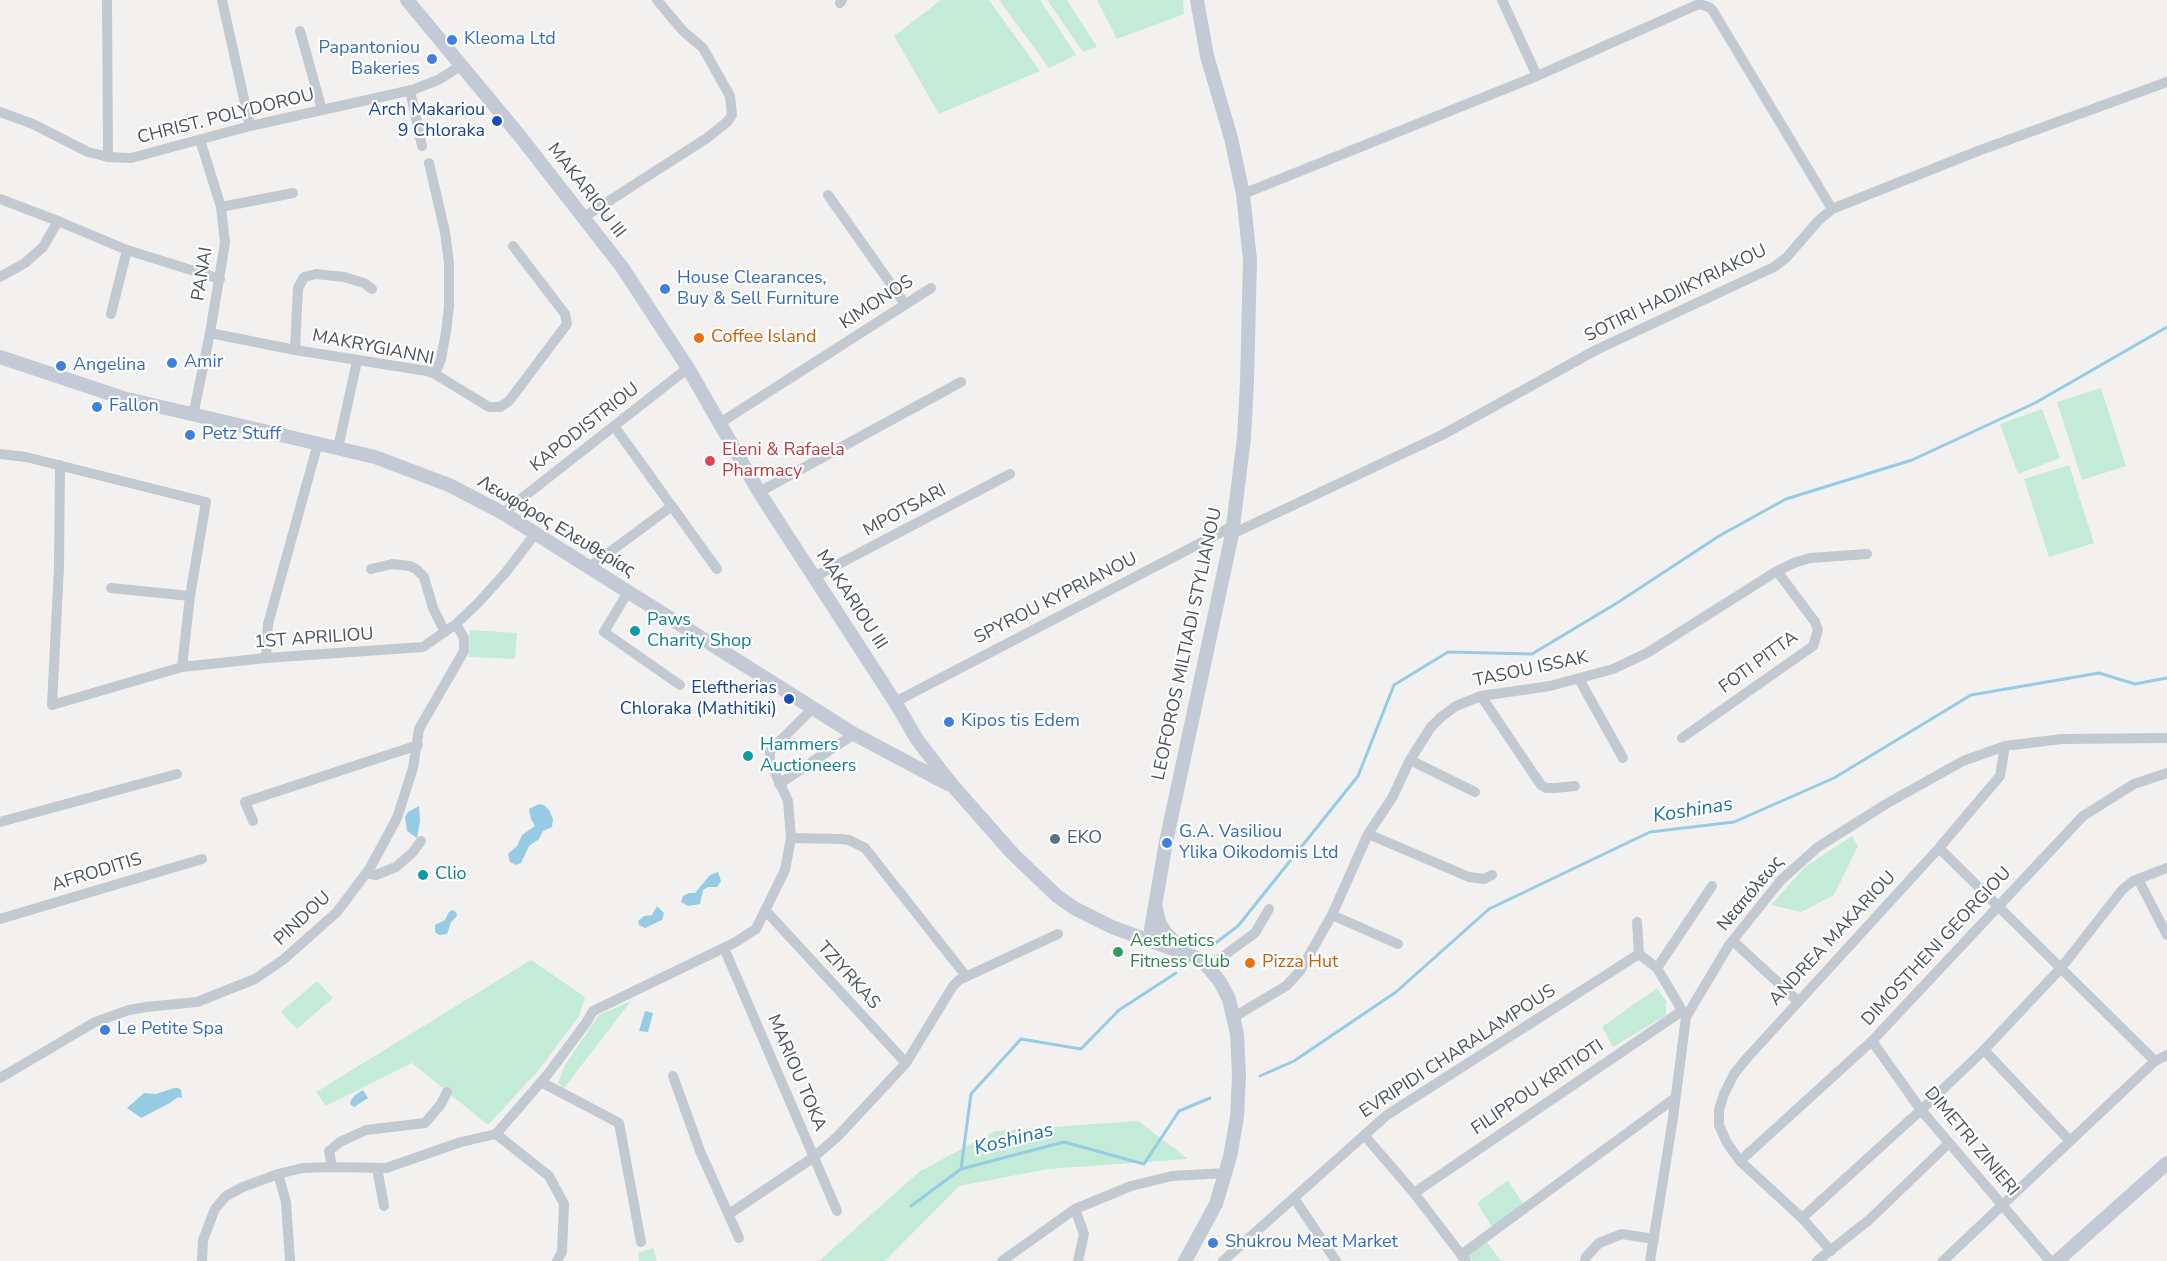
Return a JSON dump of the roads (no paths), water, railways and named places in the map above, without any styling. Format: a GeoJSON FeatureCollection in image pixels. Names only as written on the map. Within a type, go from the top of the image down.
{"type":"FeatureCollection","features":[{"type":"Feature","properties":{"kind":"main road","name":"MAKARIOU III"},"geometry":{"type":"LineString","coordinates":[[407,0],[462,65],[622,267],[688,368],[759,492],[918,741],[953,786],[1000,840],[1042,883],[1074,908],[1117,929],[1184,952],[1208,967],[1225,990],[1234,1017],[1238,1045],[1237,1117],[1226,1173],[1216,1204],[1185,1261]]}},
{"type":"Feature","properties":{"kind":"main road","name":"LEOFOROS MILTIADI STYLIANOU"},"geometry":{"type":"LineString","coordinates":[[1149,941],[1172,812],[1233,530],[1244,438],[1249,349],[1250,260],[1243,194],[1207,56],[1197,0]]}},
{"type":"Feature","properties":{"kind":"main road","name":"Λεωφόρος Ελευθερίας"},"geometry":{"type":"LineString","coordinates":[[0,357],[123,398],[375,457],[417,471],[474,496],[854,734],[953,786]]}},
{"type":"Feature","properties":{"kind":"main road"},"geometry":{"type":"LineString","coordinates":[[892,754],[912,748],[918,741]]}},
{"type":"Feature","properties":{"kind":"main road"},"geometry":{"type":"LineString","coordinates":[[1117,929],[1139,926],[1155,904]]}},
{"type":"Feature","properties":{"kind":"main road"},"geometry":{"type":"LineString","coordinates":[[1155,904],[1160,924],[1173,942],[1184,952]]}},
{"type":"Feature","properties":{"kind":"main road"},"geometry":{"type":"LineString","coordinates":[[2057,1261],[2167,1163]]}},
{"type":"Feature","properties":{"kind":"street"},"geometry":{"type":"LineString","coordinates":[[107,0],[108,157]]}},
{"type":"Feature","properties":{"kind":"street"},"geometry":{"type":"LineString","coordinates":[[222,0],[250,126]]}},
{"type":"Feature","properties":{"kind":"street"},"geometry":{"type":"LineString","coordinates":[[584,217],[707,138],[732,115],[730,96],[703,48],[683,31],[657,0]]}},
{"type":"Feature","properties":{"kind":"street"},"geometry":{"type":"LineString","coordinates":[[1502,0],[1537,76]]}},
{"type":"Feature","properties":{"kind":"street"},"geometry":{"type":"LineString","coordinates":[[1243,194],[1537,76],[1695,5],[1709,7],[1713,11],[1832,209]]}},
{"type":"Feature","properties":{"kind":"street"},"geometry":{"type":"LineString","coordinates":[[300,31],[322,110]]}},
{"type":"Feature","properties":{"kind":"street","name":"CHRIST. POLYDOROU"},"geometry":{"type":"LineString","coordinates":[[0,112],[33,124],[88,152],[108,157],[130,158],[250,126],[410,90],[438,80],[462,65]]}},
{"type":"Feature","properties":{"kind":"street","name":"SOTIRI HADJIKYRIAKOU"},"geometry":{"type":"LineString","coordinates":[[1233,530],[1442,435],[1596,350],[1774,267],[1786,258],[1818,221],[1832,209],[1978,151],[2167,82]]}},
{"type":"Feature","properties":{"kind":"street"},"geometry":{"type":"LineString","coordinates":[[410,90],[422,146]]}},
{"type":"Feature","properties":{"kind":"street","name":"PANAI"},"geometry":{"type":"LineString","coordinates":[[193,416],[225,243],[221,207],[200,140]]}},
{"type":"Feature","properties":{"kind":"street"},"geometry":{"type":"LineString","coordinates":[[429,163],[445,232],[449,263],[449,306],[446,332],[441,359],[435,374]]}},
{"type":"Feature","properties":{"kind":"street"},"geometry":{"type":"LineString","coordinates":[[221,207],[293,193]]}},
{"type":"Feature","properties":{"kind":"street"},"geometry":{"type":"LineString","coordinates":[[828,195],[905,304]]}},
{"type":"Feature","properties":{"kind":"street"},"geometry":{"type":"LineString","coordinates":[[0,199],[58,220],[127,250],[220,279]]}},
{"type":"Feature","properties":{"kind":"street"},"geometry":{"type":"LineString","coordinates":[[0,277],[25,263],[43,247],[58,220]]}},
{"type":"Feature","properties":{"kind":"street","name":"MAKRYGIANNI"},"geometry":{"type":"LineString","coordinates":[[210,333],[435,374],[489,407],[500,407],[509,401],[567,324],[565,314],[513,246]]}},
{"type":"Feature","properties":{"kind":"street"},"geometry":{"type":"LineString","coordinates":[[111,314],[127,250]]}},
{"type":"Feature","properties":{"kind":"street"},"geometry":{"type":"LineString","coordinates":[[295,350],[298,288],[304,277],[316,274],[344,277],[364,283],[372,289]]}},
{"type":"Feature","properties":{"kind":"street","name":"KIMONOS"},"geometry":{"type":"LineString","coordinates":[[720,423],[931,288]]}},
{"type":"Feature","properties":{"kind":"street"},"geometry":{"type":"LineString","coordinates":[[338,448],[357,361]]}},
{"type":"Feature","properties":{"kind":"street","name":"KAPODISTRIOU"},"geometry":{"type":"LineString","coordinates":[[504,513],[688,368]]}},
{"type":"Feature","properties":{"kind":"street"},"geometry":{"type":"LineString","coordinates":[[759,492],[961,382]]}},
{"type":"Feature","properties":{"kind":"street"},"geometry":{"type":"LineString","coordinates":[[614,426],[717,569]]}},
{"type":"Feature","properties":{"kind":"street"},"geometry":{"type":"LineString","coordinates":[[266,658],[268,624],[318,443]]}},
{"type":"Feature","properties":{"kind":"street"},"geometry":{"type":"LineString","coordinates":[[0,454],[26,457],[206,502],[190,596],[182,668]]}},
{"type":"Feature","properties":{"kind":"street","name":"1ST APRILIOU"},"geometry":{"type":"LineString","coordinates":[[60,465],[59,567],[52,705],[182,668],[266,658],[415,649],[429,644],[456,624],[494,586],[535,534]]}},
{"type":"Feature","properties":{"kind":"street","name":"MPOTSARI"},"geometry":{"type":"LineString","coordinates":[[814,577],[1010,474]]}},
{"type":"Feature","properties":{"kind":"street"},"geometry":{"type":"LineString","coordinates":[[588,568],[672,506]]}},
{"type":"Feature","properties":{"kind":"street","name":"SPYROU KYPRIANOU"},"geometry":{"type":"LineString","coordinates":[[895,702],[1233,530]]}},
{"type":"Feature","properties":{"kind":"street","name":"TASOU ISSAK"},"geometry":{"type":"LineString","coordinates":[[1234,1017],[1293,981],[1332,915],[1368,834],[1392,798],[1410,760],[1431,727],[1456,706],[1481,696],[1550,686],[1613,669],[1647,653],[1777,571],[1810,558],[1867,554]]}},
{"type":"Feature","properties":{"kind":"street"},"geometry":{"type":"LineString","coordinates":[[371,569],[392,564],[416,569],[424,577],[433,609],[445,632]]}},
{"type":"Feature","properties":{"kind":"street","name":"FOTI PITTA"},"geometry":{"type":"LineString","coordinates":[[1682,738],[1813,646],[1818,630],[1815,622],[1777,571]]}},
{"type":"Feature","properties":{"kind":"street"},"geometry":{"type":"LineString","coordinates":[[111,588],[190,596]]}},
{"type":"Feature","properties":{"kind":"street"},"geometry":{"type":"LineString","coordinates":[[628,592],[604,632],[680,685]]}},
{"type":"Feature","properties":{"kind":"street","name":"PINDOU"},"geometry":{"type":"LineString","coordinates":[[0,1078],[95,1022],[129,1010],[196,1002],[255,978],[284,959],[318,931],[337,912],[367,873],[397,818],[407,791],[418,745],[419,729],[464,651],[464,638],[456,624]]}},
{"type":"Feature","properties":{"kind":"street"},"geometry":{"type":"LineString","coordinates":[[1579,680],[1623,758]]}},
{"type":"Feature","properties":{"kind":"street"},"geometry":{"type":"LineString","coordinates":[[1481,696],[1541,784],[1546,788],[1575,786]]}},
{"type":"Feature","properties":{"kind":"street"},"geometry":{"type":"LineString","coordinates":[[202,1261],[203,1240],[215,1209],[226,1197],[278,1174],[303,1168],[386,1168],[461,1142],[496,1134],[541,1082],[593,1011],[748,936],[756,928],[766,911],[788,861],[791,838],[788,801],[770,762],[770,751],[813,708]]}},
{"type":"Feature","properties":{"kind":"street"},"geometry":{"type":"LineString","coordinates":[[779,784],[854,734]]}},
{"type":"Feature","properties":{"kind":"street","name":"Νεαπόλεως"},"geometry":{"type":"LineString","coordinates":[[1650,1261],[1675,1098],[1684,1014],[1733,941],[1781,880],[1818,848],[1886,804],[1963,761],[2005,746],[2062,739],[2167,738]]}},
{"type":"Feature","properties":{"kind":"street"},"geometry":{"type":"LineString","coordinates":[[253,821],[245,802],[418,745]]}},
{"type":"Feature","properties":{"kind":"street","name":"ANDREA MAKARIOU"},"geometry":{"type":"LineString","coordinates":[[1831,1251],[1802,1218],[1740,1161],[1719,1129],[1719,1110],[1724,1094],[1740,1066],[1939,848],[2000,776],[2005,746]]}},
{"type":"Feature","properties":{"kind":"street"},"geometry":{"type":"LineString","coordinates":[[1410,760],[1475,792]]}},
{"type":"Feature","properties":{"kind":"street","name":"DIMOSTHENI GEORGIOU"},"geometry":{"type":"LineString","coordinates":[[1740,1161],[1872,1041],[2083,816],[2134,784],[2167,772]]}},
{"type":"Feature","properties":{"kind":"street"},"geometry":{"type":"LineString","coordinates":[[0,822],[177,774]]}},
{"type":"Feature","properties":{"kind":"street"},"geometry":{"type":"LineString","coordinates":[[1368,834],[1469,878],[1484,879],[1492,875]]}},
{"type":"Feature","properties":{"kind":"street"},"geometry":{"type":"LineString","coordinates":[[791,838],[849,840],[865,848],[966,976]]}},
{"type":"Feature","properties":{"kind":"street"},"geometry":{"type":"LineString","coordinates":[[367,873],[376,875],[396,867],[421,842]]}},
{"type":"Feature","properties":{"kind":"street"},"geometry":{"type":"LineString","coordinates":[[1939,848],[2155,1060]]}},
{"type":"Feature","properties":{"kind":"street","name":"AFRODITIS"},"geometry":{"type":"LineString","coordinates":[[0,919],[202,859]]}},
{"type":"Feature","properties":{"kind":"street"},"geometry":{"type":"LineString","coordinates":[[1802,1218],[1984,1050],[2061,968],[2122,890],[2138,879],[2167,868]]}},
{"type":"Feature","properties":{"kind":"street"},"geometry":{"type":"LineString","coordinates":[[2138,879],[2167,935]]}},
{"type":"Feature","properties":{"kind":"street"},"geometry":{"type":"LineString","coordinates":[[1657,968],[1712,886]]}},
{"type":"Feature","properties":{"kind":"street"},"geometry":{"type":"LineString","coordinates":[[1208,967],[1255,933],[1269,909]]}},
{"type":"Feature","properties":{"kind":"street","name":"TZIYRKAS"},"geometry":{"type":"LineString","coordinates":[[766,911],[906,1063]]}},
{"type":"Feature","properties":{"kind":"street"},"geometry":{"type":"LineString","coordinates":[[1332,915],[1398,944]]}},
{"type":"Feature","properties":{"kind":"street"},"geometry":{"type":"LineString","coordinates":[[1637,922],[1639,954],[1657,968],[1684,1014]]}},
{"type":"Feature","properties":{"kind":"street"},"geometry":{"type":"LineString","coordinates":[[729,1214],[814,1157],[838,1136],[906,1063],[953,986],[966,976],[1058,934]]}},
{"type":"Feature","properties":{"kind":"street"},"geometry":{"type":"LineString","coordinates":[[1733,941],[1798,1001]]}},
{"type":"Feature","properties":{"kind":"street","name":"MARIOU TOKA"},"geometry":{"type":"LineString","coordinates":[[724,948],[837,1211]]}},
{"type":"Feature","properties":{"kind":"street","name":"EVRIPIDI CHARALAMPOUS"},"geometry":{"type":"LineString","coordinates":[[1223,1261],[1387,1115],[1639,954]]}},
{"type":"Feature","properties":{"kind":"street","name":"FILIPPOU KRITIOTI"},"geometry":{"type":"LineString","coordinates":[[1414,1193],[1684,1014]]}},
{"type":"Feature","properties":{"kind":"street","name":"DIMETRI ZINIERI"},"geometry":{"type":"LineString","coordinates":[[1872,1041],[1921,1110],[2050,1261]]}},
{"type":"Feature","properties":{"kind":"street"},"geometry":{"type":"LineString","coordinates":[[1984,1050],[2070,1141]]}},
{"type":"Feature","properties":{"kind":"street"},"geometry":{"type":"LineString","coordinates":[[1943,1261],[2155,1060],[2167,1055]]}},
{"type":"Feature","properties":{"kind":"street"},"geometry":{"type":"LineString","coordinates":[[673,1076],[700,1151],[739,1238]]}},
{"type":"Feature","properties":{"kind":"street"},"geometry":{"type":"LineString","coordinates":[[541,1082],[619,1123],[640,1242]]}},
{"type":"Feature","properties":{"kind":"street"},"geometry":{"type":"LineString","coordinates":[[332,1167],[329,1151],[340,1142],[366,1130],[425,1123],[441,1104],[447,1092]]}},
{"type":"Feature","properties":{"kind":"street"},"geometry":{"type":"LineString","coordinates":[[1364,1135],[1414,1193],[1464,1258],[1675,1098]]}},
{"type":"Feature","properties":{"kind":"street"},"geometry":{"type":"LineString","coordinates":[[496,1134],[549,1176],[564,1204],[562,1252],[557,1261]]}},
{"type":"Feature","properties":{"kind":"street"},"geometry":{"type":"LineString","coordinates":[[1817,1261],[1869,1220],[1949,1143]]}},
{"type":"Feature","properties":{"kind":"street"},"geometry":{"type":"LineString","coordinates":[[377,1168],[384,1206]]}},
{"type":"Feature","properties":{"kind":"street"},"geometry":{"type":"LineString","coordinates":[[1002,1261],[1075,1209],[1131,1186],[1172,1176],[1226,1173]]}},
{"type":"Feature","properties":{"kind":"street"},"geometry":{"type":"LineString","coordinates":[[278,1174],[286,1202],[290,1261]]}},
{"type":"Feature","properties":{"kind":"street"},"geometry":{"type":"LineString","coordinates":[[1294,1198],[1336,1261]]}},
{"type":"Feature","properties":{"kind":"street"},"geometry":{"type":"LineString","coordinates":[[1075,1209],[1084,1234],[1078,1261]]}},
{"type":"Feature","properties":{"kind":"street"},"geometry":{"type":"LineString","coordinates":[[1585,1261],[1599,1243],[1622,1234],[1654,1239]]}},
{"type":"Feature","properties":{"kind":"water"},"geometry":{"type":"Polygon","coordinates":[[[539,804],[549,810],[553,819],[552,827],[543,831],[539,839],[529,846],[521,863],[516,865],[510,862],[508,854],[517,846],[522,835],[535,826],[529,809],[539,804]]]}},
{"type":"Feature","properties":{"kind":"water"},"geometry":{"type":"Polygon","coordinates":[[[419,806],[420,821],[417,838],[407,831],[405,817],[408,812],[419,806]]]}},
{"type":"Feature","properties":{"kind":"water"},"geometry":{"type":"Polygon","coordinates":[[[718,872],[721,881],[717,887],[708,887],[703,890],[700,904],[688,906],[681,902],[683,896],[695,893],[710,875],[718,872]]]}},
{"type":"Feature","properties":{"kind":"water"},"geometry":{"type":"Polygon","coordinates":[[[657,906],[664,913],[662,920],[645,928],[639,925],[638,921],[644,916],[652,915],[657,906]]]}},
{"type":"Feature","properties":{"kind":"water"},"geometry":{"type":"Polygon","coordinates":[[[452,910],[457,916],[451,922],[447,934],[439,935],[435,932],[435,925],[445,920],[452,910]]]}},
{"type":"Feature","properties":{"kind":"water"},"geometry":{"type":"Polygon","coordinates":[[[645,1011],[653,1013],[648,1032],[639,1031],[645,1011]]]}},
{"type":"Feature","properties":{"kind":"water"},"geometry":{"type":"Polygon","coordinates":[[[174,1088],[181,1090],[182,1098],[178,1097],[141,1118],[127,1108],[144,1093],[156,1094],[174,1088]]]}},
{"type":"Feature","properties":{"kind":"water"},"geometry":{"type":"Polygon","coordinates":[[[363,1090],[368,1098],[354,1107],[350,1104],[351,1100],[363,1090]]]}},
{"type":"Feature","properties":{"kind":"waterway"},"geometry":{"type":"LineString","coordinates":[[1213,945],[1238,926],[1358,776],[1394,685],[1448,652],[1532,654],[1617,603],[1719,536],[1786,499],[1912,460],[2035,403],[2167,327]]}},
{"type":"Feature","properties":{"kind":"waterway","name":"Koshinas"},"geometry":{"type":"LineString","coordinates":[[1260,1076],[1294,1061],[1396,992],[1489,909],[1650,832],[1734,822],[1834,778],[1971,695],[2099,673],[2135,684],[2167,678]]}},
{"type":"Feature","properties":{"kind":"waterway"},"geometry":{"type":"LineString","coordinates":[[961,1169],[971,1094],[1021,1039],[1081,1049],[1119,1010],[1176,973]]}},
{"type":"Feature","properties":{"kind":"waterway","name":"Koshinas"},"geometry":{"type":"LineString","coordinates":[[911,1206],[961,1169],[1064,1142],[1144,1164],[1179,1111],[1210,1098]]}},
{"type":"Feature","properties":{"kind":"place","name":"Kleoma Ltd"},"geometry":{"type":"Point","coordinates":[452,40]}},
{"type":"Feature","properties":{"kind":"place","name":"Papantoniou Bakeries"},"geometry":{"type":"Point","coordinates":[432,59]}},
{"type":"Feature","properties":{"kind":"place","name":"Arch Makariou 9 Chloraka"},"geometry":{"type":"Point","coordinates":[497,121]}},
{"type":"Feature","properties":{"kind":"place","name":"House Clearances, Buy & Sell Furniture"},"geometry":{"type":"Point","coordinates":[665,289]}},
{"type":"Feature","properties":{"kind":"place","name":"Coffee Island"},"geometry":{"type":"Point","coordinates":[699,338]}},
{"type":"Feature","properties":{"kind":"place","name":"Amir"},"geometry":{"type":"Point","coordinates":[172,363]}},
{"type":"Feature","properties":{"kind":"place","name":"Angelina"},"geometry":{"type":"Point","coordinates":[61,366]}},
{"type":"Feature","properties":{"kind":"place","name":"Fallon"},"geometry":{"type":"Point","coordinates":[97,407]}},
{"type":"Feature","properties":{"kind":"place","name":"Petz Stuff"},"geometry":{"type":"Point","coordinates":[190,435]}},
{"type":"Feature","properties":{"kind":"place","name":"Eleni & Rafaela Pharmacy"},"geometry":{"type":"Point","coordinates":[710,461]}},
{"type":"Feature","properties":{"kind":"place","name":"Paws Charity Shop"},"geometry":{"type":"Point","coordinates":[635,631]}},
{"type":"Feature","properties":{"kind":"place","name":"Eleftherias Chloraka (Mathitiki)"},"geometry":{"type":"Point","coordinates":[789,699]}},
{"type":"Feature","properties":{"kind":"place","name":"Kipos tis Edem"},"geometry":{"type":"Point","coordinates":[949,722]}},
{"type":"Feature","properties":{"kind":"place","name":"Hammers Auctioneers"},"geometry":{"type":"Point","coordinates":[748,756]}},
{"type":"Feature","properties":{"kind":"place","name":"EKO"},"geometry":{"type":"Point","coordinates":[1055,839]}},
{"type":"Feature","properties":{"kind":"place","name":"G.A. Vasiliou Ylika Oikodomis Ltd"},"geometry":{"type":"Point","coordinates":[1167,843]}},
{"type":"Feature","properties":{"kind":"place","name":"Clio"},"geometry":{"type":"Point","coordinates":[423,875]}},
{"type":"Feature","properties":{"kind":"place","name":"Aesthetics Fitness Club"},"geometry":{"type":"Point","coordinates":[1118,952]}},
{"type":"Feature","properties":{"kind":"place","name":"Pizza Hut"},"geometry":{"type":"Point","coordinates":[1250,963]}},
{"type":"Feature","properties":{"kind":"place","name":"Le Petite Spa"},"geometry":{"type":"Point","coordinates":[105,1030]}},
{"type":"Feature","properties":{"kind":"place","name":"Shukrou Meat Market"},"geometry":{"type":"Point","coordinates":[1213,1243]}}]}
